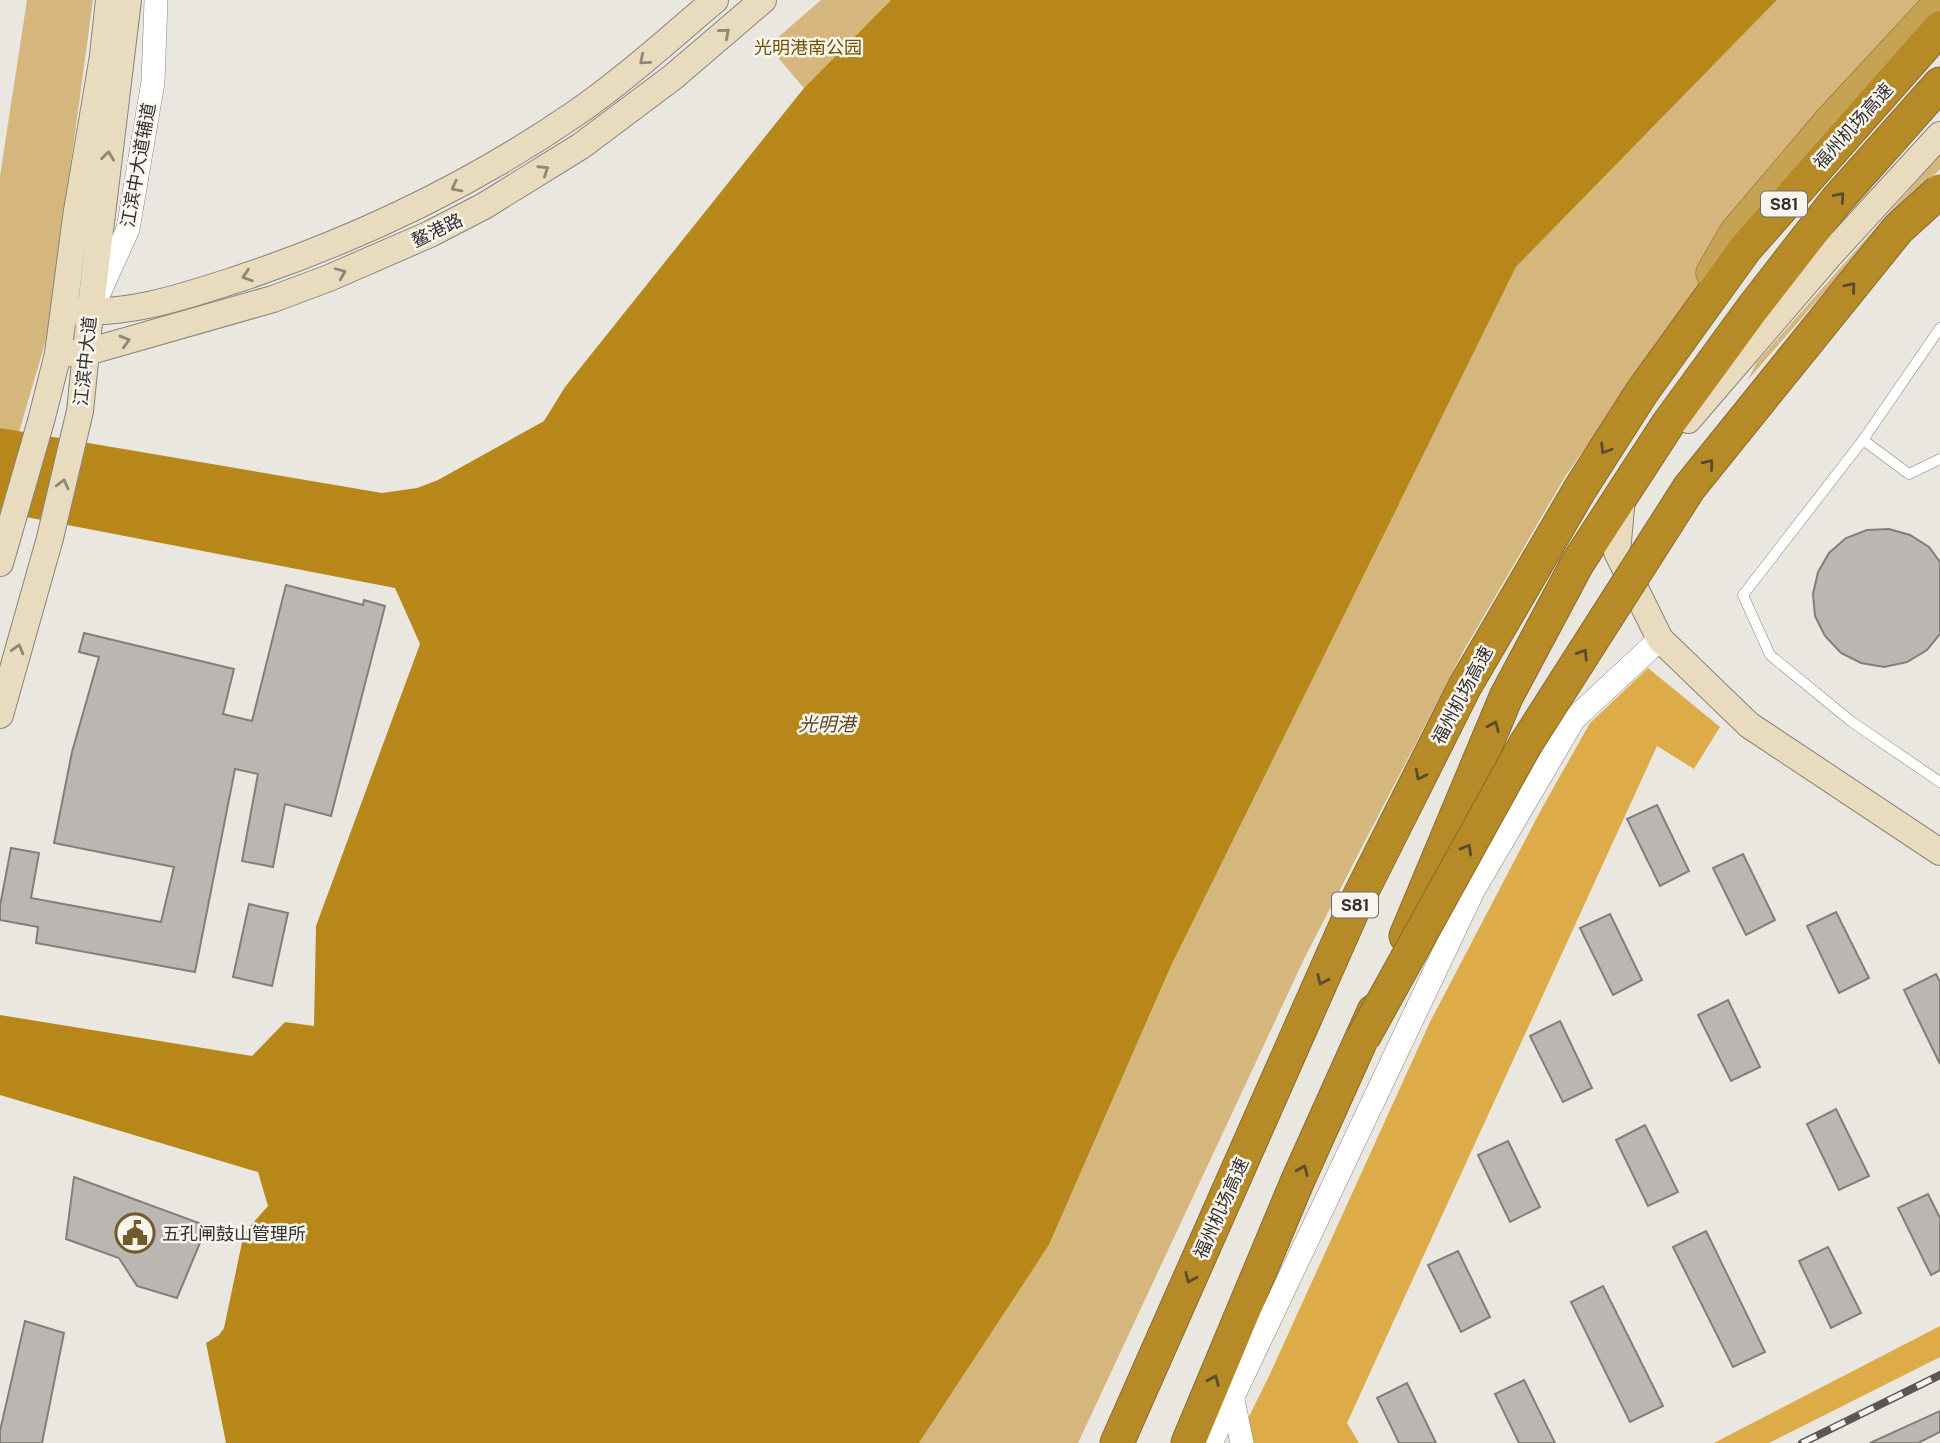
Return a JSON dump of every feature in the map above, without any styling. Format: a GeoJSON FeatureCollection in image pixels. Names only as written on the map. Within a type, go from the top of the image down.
{"type":"FeatureCollection","features":[{"type":"Feature","properties":{"kind":"highway"},"geometry":{"type":"LineString","coordinates":[[1642,392],[1735,233],[1829,122],[1940,2]]}},
{"type":"Feature","properties":{"kind":"highway","name":"福州机场高速"},"geometry":{"type":"LineString","coordinates":[[1117,1443],[1355,905],[1465,686],[1580,489],[1642,392],[1745,249],[1940,28]]}},
{"type":"Feature","properties":{"kind":"highway","name":"福州机场高速"},"geometry":{"type":"LineString","coordinates":[[1188,1443],[1298,1180],[1363,1038],[1506,697],[1577,564],[1668,424],[1752,309],[1836,201],[1940,84]]}},
{"type":"Feature","properties":{"kind":"highway"},"geometry":{"type":"LineString","coordinates":[[1363,1038],[1525,745],[1689,488],[1898,229],[1940,191]]}},
{"type":"Feature","properties":{"kind":"main road","name":"江滨中大道"},"geometry":{"type":"LineString","coordinates":[[0,715],[50,538],[80,411],[87,352],[77,311],[76,217],[103,56],[109,0]]}},
{"type":"Feature","properties":{"kind":"main road","name":"江滨中大道"},"geometry":{"type":"LineString","coordinates":[[0,563],[58,354],[77,311],[128,0]]}},
{"type":"Feature","properties":{"kind":"main road","name":"鳌港路"},"geometry":{"type":"LineString","coordinates":[[77,311],[144,307],[263,271],[325,249],[439,196],[489,169],[577,112],[609,89],[715,0]]}},
{"type":"Feature","properties":{"kind":"main road","name":"鳌港路"},"geometry":{"type":"LineString","coordinates":[[58,354],[87,352],[272,299],[329,278],[430,234],[484,206],[581,146],[673,77],[763,0]]}},
{"type":"Feature","properties":{"kind":"main road"},"geometry":{"type":"LineString","coordinates":[[1940,135],[1829,256],[1622,497],[1617,552],[1660,639],[1749,724],[1940,852]]}},
{"type":"Feature","properties":{"kind":"street","name":"江滨中大道辅道"},"geometry":{"type":"LineString","coordinates":[[77,311],[128,229],[153,82],[156,0]]}},
{"type":"Feature","properties":{"kind":"street"},"geometry":{"type":"LineString","coordinates":[[1211,1443],[1473,891],[1574,719],[1660,639]]}},
{"type":"Feature","properties":{"kind":"street"},"geometry":{"type":"LineString","coordinates":[[1232,1396],[1242,1443]]}},
{"type":"Feature","properties":{"kind":"lane"},"geometry":{"type":"LineString","coordinates":[[1940,328],[1863,440],[1743,595],[1770,656],[1852,722],[1940,782]]}},
{"type":"Feature","properties":{"kind":"lane"},"geometry":{"type":"LineString","coordinates":[[1863,440],[1909,474],[1940,460]]}},
{"type":"Feature","properties":{"kind":"green space"},"geometry":{"type":"Polygon","coordinates":[[[27,0],[93,0],[48,333],[19,432],[0,428],[0,176],[27,0]]]}},
{"type":"Feature","properties":{"kind":"green space","name":"光明港南公园"},"geometry":{"type":"Polygon","coordinates":[[[821,0],[891,0],[804,88],[768,46],[821,0]]]}},
{"type":"Feature","properties":{"kind":"green space"},"geometry":{"type":"Polygon","coordinates":[[[1777,0],[1933,0],[1699,289],[1566,475],[1464,650],[1305,957],[1078,1443],[919,1443],[1049,1245],[1171,966],[1516,267],[1777,0]]]}},
{"type":"Feature","properties":{"kind":"green space"},"geometry":{"type":"Polygon","coordinates":[[[1940,155],[1940,169],[1834,281],[1747,381],[1757,362],[1940,155]]]}},
{"type":"Feature","properties":{"kind":"shaded area"},"geometry":{"type":"Polygon","coordinates":[[[1648,668],[1720,727],[1694,769],[1657,746],[1347,1423],[1359,1443],[1236,1443],[1430,1022],[1542,808],[1590,723],[1648,668]]]}},
{"type":"Feature","properties":{"kind":"shaded area"},"geometry":{"type":"Polygon","coordinates":[[[1940,1326],[1940,1357],[1769,1443],[1714,1443],[1940,1326]]]}},
{"type":"Feature","properties":{"kind":"water","name":"光明港"},"geometry":{"type":"Polygon","coordinates":[[[891,0],[1777,0],[1516,267],[1171,966],[1049,1245],[919,1443],[226,1443],[206,1343],[219,1335],[224,1328],[244,1233],[268,1206],[258,1172],[0,1095],[0,1015],[252,1056],[285,1022],[314,1026],[316,926],[420,644],[395,588],[0,512],[0,428],[382,493],[417,488],[438,480],[544,421],[565,387],[804,88],[891,0]]]}},
{"type":"Feature","properties":{"kind":"building"},"geometry":{"type":"Polygon","coordinates":[[[1889,529],[1910,535],[1929,547],[1940,562],[1940,634],[1927,650],[1907,662],[1884,667],[1861,663],[1841,653],[1825,636],[1815,616],[1813,594],[1818,572],[1829,553],[1846,538],[1867,530],[1889,529]]]}},
{"type":"Feature","properties":{"kind":"building"},"geometry":{"type":"Polygon","coordinates":[[[286,585],[363,605],[364,600],[385,606],[331,816],[285,804],[273,867],[242,861],[258,774],[235,769],[195,972],[36,943],[38,927],[0,920],[0,906],[11,848],[39,853],[31,898],[161,922],[174,867],[54,843],[72,752],[99,657],[79,652],[84,633],[234,669],[223,714],[252,721],[286,585]]]}},
{"type":"Feature","properties":{"kind":"building"},"geometry":{"type":"Polygon","coordinates":[[[1657,805],[1689,871],[1660,886],[1627,819],[1657,805]]]}},
{"type":"Feature","properties":{"kind":"building"},"geometry":{"type":"Polygon","coordinates":[[[1743,854],[1775,920],[1746,935],[1713,868],[1743,854]]]}},
{"type":"Feature","properties":{"kind":"building"},"geometry":{"type":"Polygon","coordinates":[[[249,904],[288,913],[272,986],[233,977],[249,904]]]}},
{"type":"Feature","properties":{"kind":"building"},"geometry":{"type":"Polygon","coordinates":[[[1836,912],[1869,978],[1839,993],[1807,926],[1836,912]]]}},
{"type":"Feature","properties":{"kind":"building"},"geometry":{"type":"Polygon","coordinates":[[[1610,914],[1642,980],[1613,995],[1580,928],[1610,914]]]}},
{"type":"Feature","properties":{"kind":"building"},"geometry":{"type":"Polygon","coordinates":[[[1936,974],[1940,982],[1940,1064],[1904,990],[1936,974]]]}},
{"type":"Feature","properties":{"kind":"building"},"geometry":{"type":"Polygon","coordinates":[[[1728,1000],[1760,1067],[1731,1081],[1698,1015],[1728,1000]]]}},
{"type":"Feature","properties":{"kind":"building"},"geometry":{"type":"Polygon","coordinates":[[[1560,1021],[1592,1088],[1563,1102],[1530,1036],[1560,1021]]]}},
{"type":"Feature","properties":{"kind":"building"},"geometry":{"type":"Polygon","coordinates":[[[1836,1109],[1869,1176],[1839,1190],[1807,1124],[1836,1109]]]}},
{"type":"Feature","properties":{"kind":"building"},"geometry":{"type":"Polygon","coordinates":[[[1645,1125],[1678,1192],[1648,1206],[1616,1140],[1645,1125]]]}},
{"type":"Feature","properties":{"kind":"building"},"geometry":{"type":"Polygon","coordinates":[[[1508,1141],[1540,1207],[1510,1222],[1478,1155],[1508,1141]]]}},
{"type":"Feature","properties":{"kind":"building","name":"五孔闸鼓山管理所"},"geometry":{"type":"Polygon","coordinates":[[[74,1177],[207,1226],[177,1298],[137,1286],[119,1258],[66,1239],[74,1177]]]}},
{"type":"Feature","properties":{"kind":"building"},"geometry":{"type":"Polygon","coordinates":[[[1928,1194],[1940,1218],[1940,1270],[1931,1275],[1898,1208],[1928,1194]]]}},
{"type":"Feature","properties":{"kind":"building"},"geometry":{"type":"Polygon","coordinates":[[[1706,1231],[1765,1352],[1733,1367],[1673,1247],[1706,1231]]]}},
{"type":"Feature","properties":{"kind":"building"},"geometry":{"type":"Polygon","coordinates":[[[1828,1247],[1861,1313],[1831,1328],[1799,1261],[1828,1247]]]}},
{"type":"Feature","properties":{"kind":"building"},"geometry":{"type":"Polygon","coordinates":[[[1458,1251],[1490,1317],[1461,1332],[1428,1265],[1458,1251]]]}},
{"type":"Feature","properties":{"kind":"building"},"geometry":{"type":"Polygon","coordinates":[[[1603,1286],[1663,1406],[1630,1422],[1571,1302],[1603,1286]]]}},
{"type":"Feature","properties":{"kind":"building"},"geometry":{"type":"Polygon","coordinates":[[[25,1321],[64,1333],[42,1443],[0,1443],[0,1431],[25,1321]]]}},
{"type":"Feature","properties":{"kind":"building"},"geometry":{"type":"Polygon","coordinates":[[[1524,1380],[1555,1443],[1519,1443],[1495,1394],[1524,1380]]]}},
{"type":"Feature","properties":{"kind":"building"},"geometry":{"type":"Polygon","coordinates":[[[1407,1383],[1436,1443],[1399,1443],[1377,1398],[1407,1383]]]}},
{"type":"Feature","properties":{"kind":"building"},"geometry":{"type":"Polygon","coordinates":[[[1940,1411],[1940,1432],[1918,1443],[1870,1443],[1940,1411]]]}},
{"type":"Feature","properties":{"kind":"railway"},"geometry":{"type":"LineString","coordinates":[[1802,1443],[1940,1375]]}},
{"type":"Feature","properties":{"kind":"place","name":"五孔闸鼓山管理所"},"geometry":{"type":"Point","coordinates":[135,1233]}}]}
